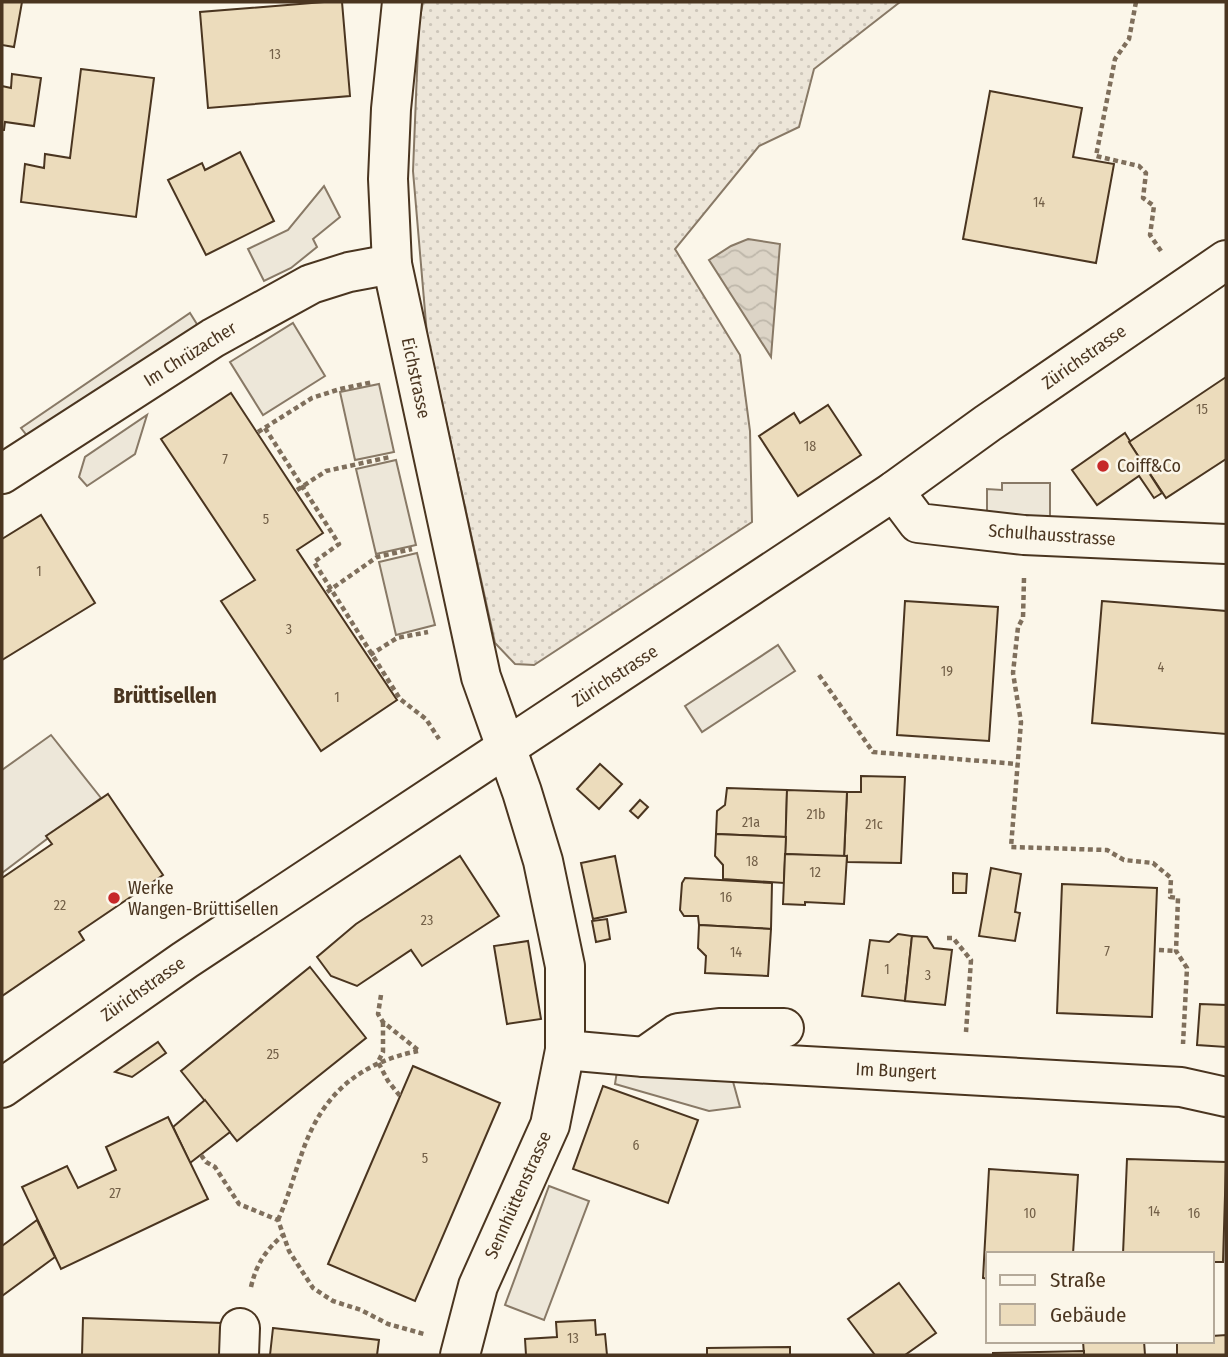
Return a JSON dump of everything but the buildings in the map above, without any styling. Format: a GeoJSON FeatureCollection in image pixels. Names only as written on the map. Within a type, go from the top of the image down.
{"type":"FeatureCollection","features":[{"type":"Feature","properties":{"kind":"street","name":"Eichstrasse"},"geometry":{"type":"LineString","coordinates":[[402,2],[391,109],[388,179],[392,264],[481,677],[505,747]]}},
{"type":"Feature","properties":{"kind":"street","name":"Zürichstrasse"},"geometry":{"type":"LineString","coordinates":[[2,1088],[184,960],[894,491],[1010,407],[1226,260]]}},
{"type":"Feature","properties":{"kind":"street","name":"Im Chrüzacher"},"geometry":{"type":"LineString","coordinates":[[2,474],[213,338],[311,284],[349,272],[392,264]]}},
{"type":"Feature","properties":{"kind":"street","name":"Schulhausstrasse"},"geometry":{"type":"LineString","coordinates":[[894,491],[918,523],[1024,535],[1226,544]]}},
{"type":"Feature","properties":{"kind":"street","name":"Sennhüttenstrasse"},"geometry":{"type":"LineString","coordinates":[[461,1350],[478,1286],[550,1125],[565,1050],[565,966],[560,935],[536,838],[505,747]]}},
{"type":"Feature","properties":{"kind":"street"},"geometry":{"type":"LineString","coordinates":[[644,1057],[678,1033],[719,1028],[784,1028]]}},
{"type":"Feature","properties":{"kind":"street","name":"Im Bungert"},"geometry":{"type":"LineString","coordinates":[[565,1050],[644,1057],[1181,1087],[1226,1097]]}},
{"type":"Feature","properties":{"kind":"path"},"geometry":{"type":"LineString","coordinates":[[1136,2],[1129,39],[1115,59],[1096,156],[1139,166],[1146,173],[1143,198],[1154,206],[1150,235],[1163,253]]}},
{"type":"Feature","properties":{"kind":"path"},"geometry":{"type":"LineString","coordinates":[[258,432],[312,398],[340,388],[384,380]]}},
{"type":"Feature","properties":{"kind":"path"},"geometry":{"type":"LineString","coordinates":[[265,428],[300,488],[339,544],[314,562],[330,591],[400,699],[426,719],[439,739]]}},
{"type":"Feature","properties":{"kind":"path"},"geometry":{"type":"LineString","coordinates":[[300,488],[326,471],[401,454]]}},
{"type":"Feature","properties":{"kind":"path"},"geometry":{"type":"LineString","coordinates":[[330,591],[377,557],[423,547]]}},
{"type":"Feature","properties":{"kind":"path"},"geometry":{"type":"LineString","coordinates":[[1023,591],[1023,618],[1018,627],[1013,673],[1021,722],[1011,847],[1107,850],[1124,860],[1153,863],[1171,878],[1170,897],[1178,898],[1176,951],[1187,968],[1181,1087]]}},
{"type":"Feature","properties":{"kind":"path"},"geometry":{"type":"LineString","coordinates":[[371,654],[397,638],[431,632]]}},
{"type":"Feature","properties":{"kind":"path"},"geometry":{"type":"LineString","coordinates":[[819,675],[873,752],[1017,764]]}},
{"type":"Feature","properties":{"kind":"path"},"geometry":{"type":"LineString","coordinates":[[947,938],[953,938],[971,960],[963,1075]]}},
{"type":"Feature","properties":{"kind":"path"},"geometry":{"type":"LineString","coordinates":[[1159,950],[1176,951]]}},
{"type":"Feature","properties":{"kind":"path"},"geometry":{"type":"LineString","coordinates":[[381,995],[378,1014],[383,1022],[418,1051],[378,1062],[341,1087],[318,1116],[302,1150],[288,1199],[278,1220],[282,1236],[313,1288],[333,1301],[461,1350]]}},
{"type":"Feature","properties":{"kind":"path"},"geometry":{"type":"LineString","coordinates":[[378,1062],[383,1052],[383,1022]]}},
{"type":"Feature","properties":{"kind":"path"},"geometry":{"type":"LineString","coordinates":[[378,1062],[388,1082],[400,1096]]}},
{"type":"Feature","properties":{"kind":"path"},"geometry":{"type":"LineString","coordinates":[[201,1154],[215,1167],[239,1204],[278,1220]]}},
{"type":"Feature","properties":{"kind":"path"},"geometry":{"type":"LineString","coordinates":[[239,1342],[255,1269],[267,1249],[282,1236]]}},
{"type":"Feature","properties":{"kind":"shaded area"},"geometry":{"type":"Polygon","coordinates":[[[423,2],[900,2],[814,69],[799,127],[759,146],[675,249],[740,355],[750,431],[752,522],[534,665],[515,664],[495,643],[427,335],[413,171],[419,22],[423,2]]]}},
{"type":"Feature","properties":{"kind":"shaded area"},"geometry":{"type":"Polygon","coordinates":[[[324,186],[340,217],[313,239],[317,247],[291,268],[264,281],[248,249],[288,230],[324,186]]]}},
{"type":"Feature","properties":{"kind":"shaded area"},"geometry":{"type":"Polygon","coordinates":[[[190,313],[200,329],[32,442],[21,428],[190,313]]]}},
{"type":"Feature","properties":{"kind":"shaded area"},"geometry":{"type":"Polygon","coordinates":[[[293,323],[325,376],[263,415],[230,362],[293,323]]]}},
{"type":"Feature","properties":{"kind":"shaded area"},"geometry":{"type":"Polygon","coordinates":[[[379,384],[394,452],[355,460],[340,392],[379,384]]]}},
{"type":"Feature","properties":{"kind":"shaded area"},"geometry":{"type":"Polygon","coordinates":[[[147,415],[135,454],[87,486],[79,477],[85,457],[147,415]]]}},
{"type":"Feature","properties":{"kind":"shaded area"},"geometry":{"type":"Polygon","coordinates":[[[396,460],[416,545],[376,554],[356,469],[396,460]]]}},
{"type":"Feature","properties":{"kind":"shaded area"},"geometry":{"type":"Polygon","coordinates":[[[1002,483],[1050,483],[1050,520],[987,519],[987,489],[1002,490],[1002,483]]]}},
{"type":"Feature","properties":{"kind":"shaded area"},"geometry":{"type":"Polygon","coordinates":[[[417,553],[435,625],[396,635],[379,562],[417,553]]]}},
{"type":"Feature","properties":{"kind":"shaded area"},"geometry":{"type":"Polygon","coordinates":[[[778,645],[795,671],[702,732],[685,706],[778,645]]]}},
{"type":"Feature","properties":{"kind":"shaded area"},"geometry":{"type":"Polygon","coordinates":[[[51,735],[101,798],[2,873],[2,770],[51,735]]]}},
{"type":"Feature","properties":{"kind":"shaded area"},"geometry":{"type":"Polygon","coordinates":[[[617,1071],[732,1078],[740,1107],[709,1111],[615,1084],[617,1071]]]}},
{"type":"Feature","properties":{"kind":"shaded area"},"geometry":{"type":"Polygon","coordinates":[[[549,1186],[589,1201],[544,1320],[505,1305],[549,1186]]]}},
{"type":"Feature","properties":{"kind":"water"},"geometry":{"type":"Polygon","coordinates":[[[748,239],[780,244],[771,357],[709,260],[748,239]]]}},
{"type":"Feature","properties":{"kind":"place","name":"Coiff&Co"},"geometry":{"type":"Point","coordinates":[1103,466]}},
{"type":"Feature","properties":{"kind":"place","name":"Werke Wangen-Brüttisellen"},"geometry":{"type":"Point","coordinates":[114,898]}},
{"type":"Feature","properties":{"kind":"district","name":"Brüttisellen"},"geometry":{"type":"Point","coordinates":[165,696]}}]}
